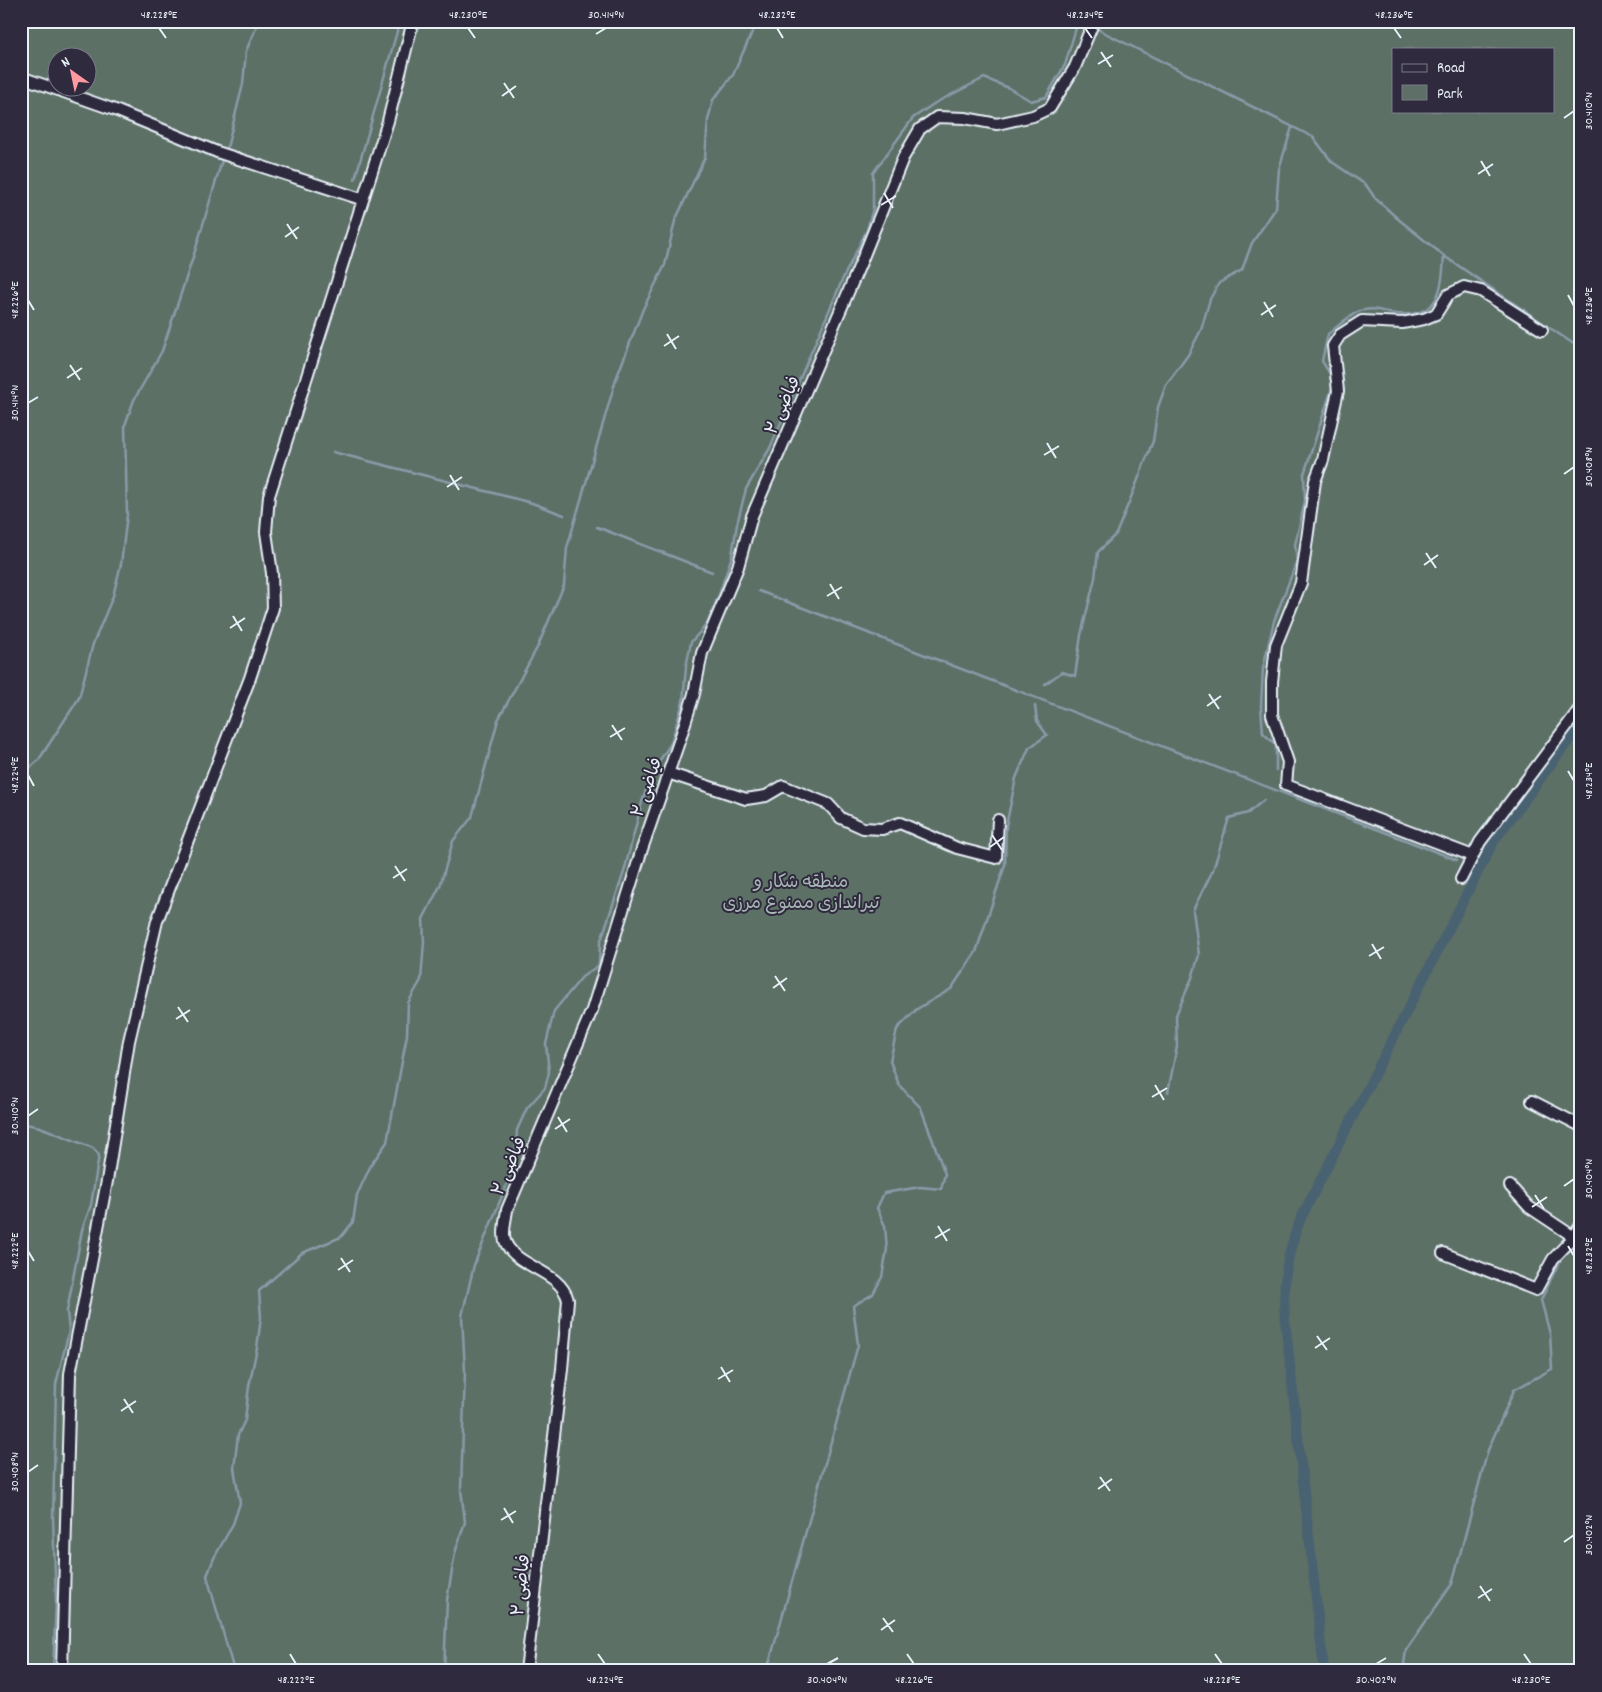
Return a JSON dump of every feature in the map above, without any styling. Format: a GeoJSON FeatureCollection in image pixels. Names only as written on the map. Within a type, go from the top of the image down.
{"type":"FeatureCollection","features":[{"type":"Feature","properties":{"kind":"street"},"geometry":{"type":"LineString","coordinates":[[62,1671],[70,1374],[107,1181],[130,1041],[157,921],[250,678],[274,608],[272,573],[266,532],[269,496],[361,199],[388,121],[414,21]]}},
{"type":"Feature","properties":{"kind":"street","name":"فیاضی ۲"},"geometry":{"type":"LineString","coordinates":[[526,1671],[562,1369],[568,1300],[566,1292],[560,1285],[535,1266],[514,1255],[504,1240],[507,1210],[592,1010],[642,849],[694,694],[702,653],[738,568],[752,516],[862,260],[903,158],[920,129],[937,117],[965,118],[997,124],[1033,116],[1050,108],[1075,67],[1093,25]]}},
{"type":"Feature","properties":{"kind":"street"},"geometry":{"type":"LineString","coordinates":[[21,77],[115,110],[220,153],[361,199]]}},
{"type":"Feature","properties":{"kind":"street"},"geometry":{"type":"LineString","coordinates":[[1473,856],[1286,785],[1288,762],[1272,715],[1272,682],[1276,645],[1303,574],[1315,480],[1323,460],[1338,391],[1333,346],[1340,335],[1362,321],[1402,323],[1424,320],[1436,314],[1448,296],[1464,287],[1481,291],[1542,330]]}},
{"type":"Feature","properties":{"kind":"street"},"geometry":{"type":"LineString","coordinates":[[1461,879],[1473,856],[1508,803],[1581,707]]}},
{"type":"Feature","properties":{"kind":"street"},"geometry":{"type":"LineString","coordinates":[[668,773],[746,799],[766,796],[783,786],[828,804],[841,818],[863,828],[882,829],[900,823],[957,848],[996,858],[998,820]]}},
{"type":"Feature","properties":{"kind":"street"},"geometry":{"type":"LineString","coordinates":[[1532,1101],[1581,1126]]}},
{"type":"Feature","properties":{"kind":"street"},"geometry":{"type":"LineString","coordinates":[[1510,1186],[1529,1207],[1577,1240]]}},
{"type":"Feature","properties":{"kind":"street"},"geometry":{"type":"LineString","coordinates":[[1443,1253],[1536,1290],[1553,1259],[1577,1240],[1581,1225]]}},
{"type":"Feature","properties":{"kind":"green space","name":"منطقه شکار و تیراندازی ممنوع مرزی"},"geometry":{"type":"Polygon","coordinates":[[[21,21],[1581,21],[1581,1671],[21,1671],[21,21]]]}},
{"type":"Feature","properties":{"kind":"waterway"},"geometry":{"type":"LineString","coordinates":[[226,152],[243,84],[246,51],[259,21]]}},
{"type":"Feature","properties":{"kind":"waterway"},"geometry":{"type":"LineString","coordinates":[[355,179],[400,21]]}},
{"type":"Feature","properties":{"kind":"waterway"},"geometry":{"type":"LineString","coordinates":[[234,1671],[207,1576],[214,1558],[233,1524],[240,1503],[234,1468],[238,1435],[245,1420],[249,1386],[257,1348],[261,1317],[259,1291],[302,1253],[341,1237],[353,1222],[357,1195],[371,1165],[387,1142],[407,1035],[408,1003],[421,980],[424,942],[423,919],[440,886],[453,841],[472,817],[498,720],[537,648],[564,585],[567,548],[616,379],[643,309],[665,265],[675,221],[705,157],[708,120],[713,100],[733,75],[757,21]]}},
{"type":"Feature","properties":{"kind":"waterway"},"geometry":{"type":"LineString","coordinates":[[444,1671],[447,1600],[455,1553],[465,1522],[461,1489],[465,1371],[462,1316],[474,1265],[515,1164],[517,1130],[527,1108],[545,1088],[549,1072],[546,1044],[554,1011],[582,977],[599,965],[600,943],[624,872],[642,802],[652,773],[671,743],[683,702],[686,667],[691,642],[707,624],[720,592],[732,556],[737,524],[746,489],[770,448],[844,276],[867,230],[873,208],[873,173],[913,118],[935,103],[984,78],[1009,88],[1031,101],[1046,97],[1065,65],[1078,21]]}},
{"type":"Feature","properties":{"kind":"waterway"},"geometry":{"type":"LineString","coordinates":[[1083,21],[1090,25]]}},
{"type":"Feature","properties":{"kind":"waterway"},"geometry":{"type":"LineString","coordinates":[[1095,28],[1313,137],[1332,162],[1366,185],[1375,198],[1444,256],[1581,349]]}},
{"type":"Feature","properties":{"kind":"waterway"},"geometry":{"type":"LineString","coordinates":[[1045,684],[1062,672],[1075,676],[1081,635],[1095,578],[1098,552],[1116,534],[1153,441],[1158,407],[1166,385],[1188,355],[1201,330],[1210,299],[1219,283],[1242,270],[1252,243],[1276,208],[1279,169],[1292,127]]}},
{"type":"Feature","properties":{"kind":"waterway"},"geometry":{"type":"LineString","coordinates":[[21,775],[38,761],[79,698],[93,644],[113,596],[121,564],[127,515],[125,425],[134,400],[162,351],[196,248],[223,157]]}},
{"type":"Feature","properties":{"kind":"waterway"},"geometry":{"type":"LineString","coordinates":[[1276,770],[1276,745],[1263,733],[1261,706],[1263,668],[1274,621],[1297,561],[1295,545],[1305,501],[1304,474],[1332,388],[1330,374],[1322,361],[1328,334],[1347,318],[1360,311],[1375,309],[1397,314],[1411,314],[1422,311],[1430,306],[1440,290],[1444,256]]}},
{"type":"Feature","properties":{"kind":"waterway"},"geometry":{"type":"LineString","coordinates":[[333,452],[532,503],[564,515]]}},
{"type":"Feature","properties":{"kind":"waterway"},"geometry":{"type":"LineString","coordinates":[[597,527],[712,572]]}},
{"type":"Feature","properties":{"kind":"waterway"},"geometry":{"type":"LineString","coordinates":[[759,591],[1457,860]]}},
{"type":"Feature","properties":{"kind":"waterway"},"geometry":{"type":"LineString","coordinates":[[767,1671],[858,1345],[853,1306],[873,1294],[882,1277],[887,1249],[885,1226],[877,1208],[884,1193],[920,1187],[941,1189],[945,1174],[921,1108],[899,1085],[890,1061],[897,1029],[917,1009],[951,989],[976,952],[1005,865],[1006,826],[1016,778],[1029,748],[1047,735],[1037,721],[1035,706]]}},
{"type":"Feature","properties":{"kind":"waterway"},"geometry":{"type":"LineString","coordinates":[[1324,1671],[1285,1320],[1285,1280],[1292,1243],[1301,1218],[1494,841],[1581,724]]}},
{"type":"Feature","properties":{"kind":"waterway"},"geometry":{"type":"LineString","coordinates":[[1168,1092],[1177,1046],[1176,1015],[1192,978],[1199,955],[1193,910],[1213,870],[1229,818],[1248,813],[1264,800]]}},
{"type":"Feature","properties":{"kind":"waterway"},"geometry":{"type":"LineString","coordinates":[[1472,867],[1478,870]]}},
{"type":"Feature","properties":{"kind":"waterway"},"geometry":{"type":"LineString","coordinates":[[21,870],[21,878]]}},
{"type":"Feature","properties":{"kind":"waterway"},"geometry":{"type":"LineString","coordinates":[[21,1123],[40,1127],[93,1148],[99,1155],[91,1205],[82,1230],[67,1311],[69,1331],[56,1384],[53,1519],[56,1600],[53,1671]]}},
{"type":"Feature","properties":{"kind":"waterway"},"geometry":{"type":"LineString","coordinates":[[1403,1671],[1406,1650],[1452,1584],[1488,1450],[1514,1390],[1552,1369],[1550,1334],[1541,1300],[1560,1260],[1576,1244]]}}]}
